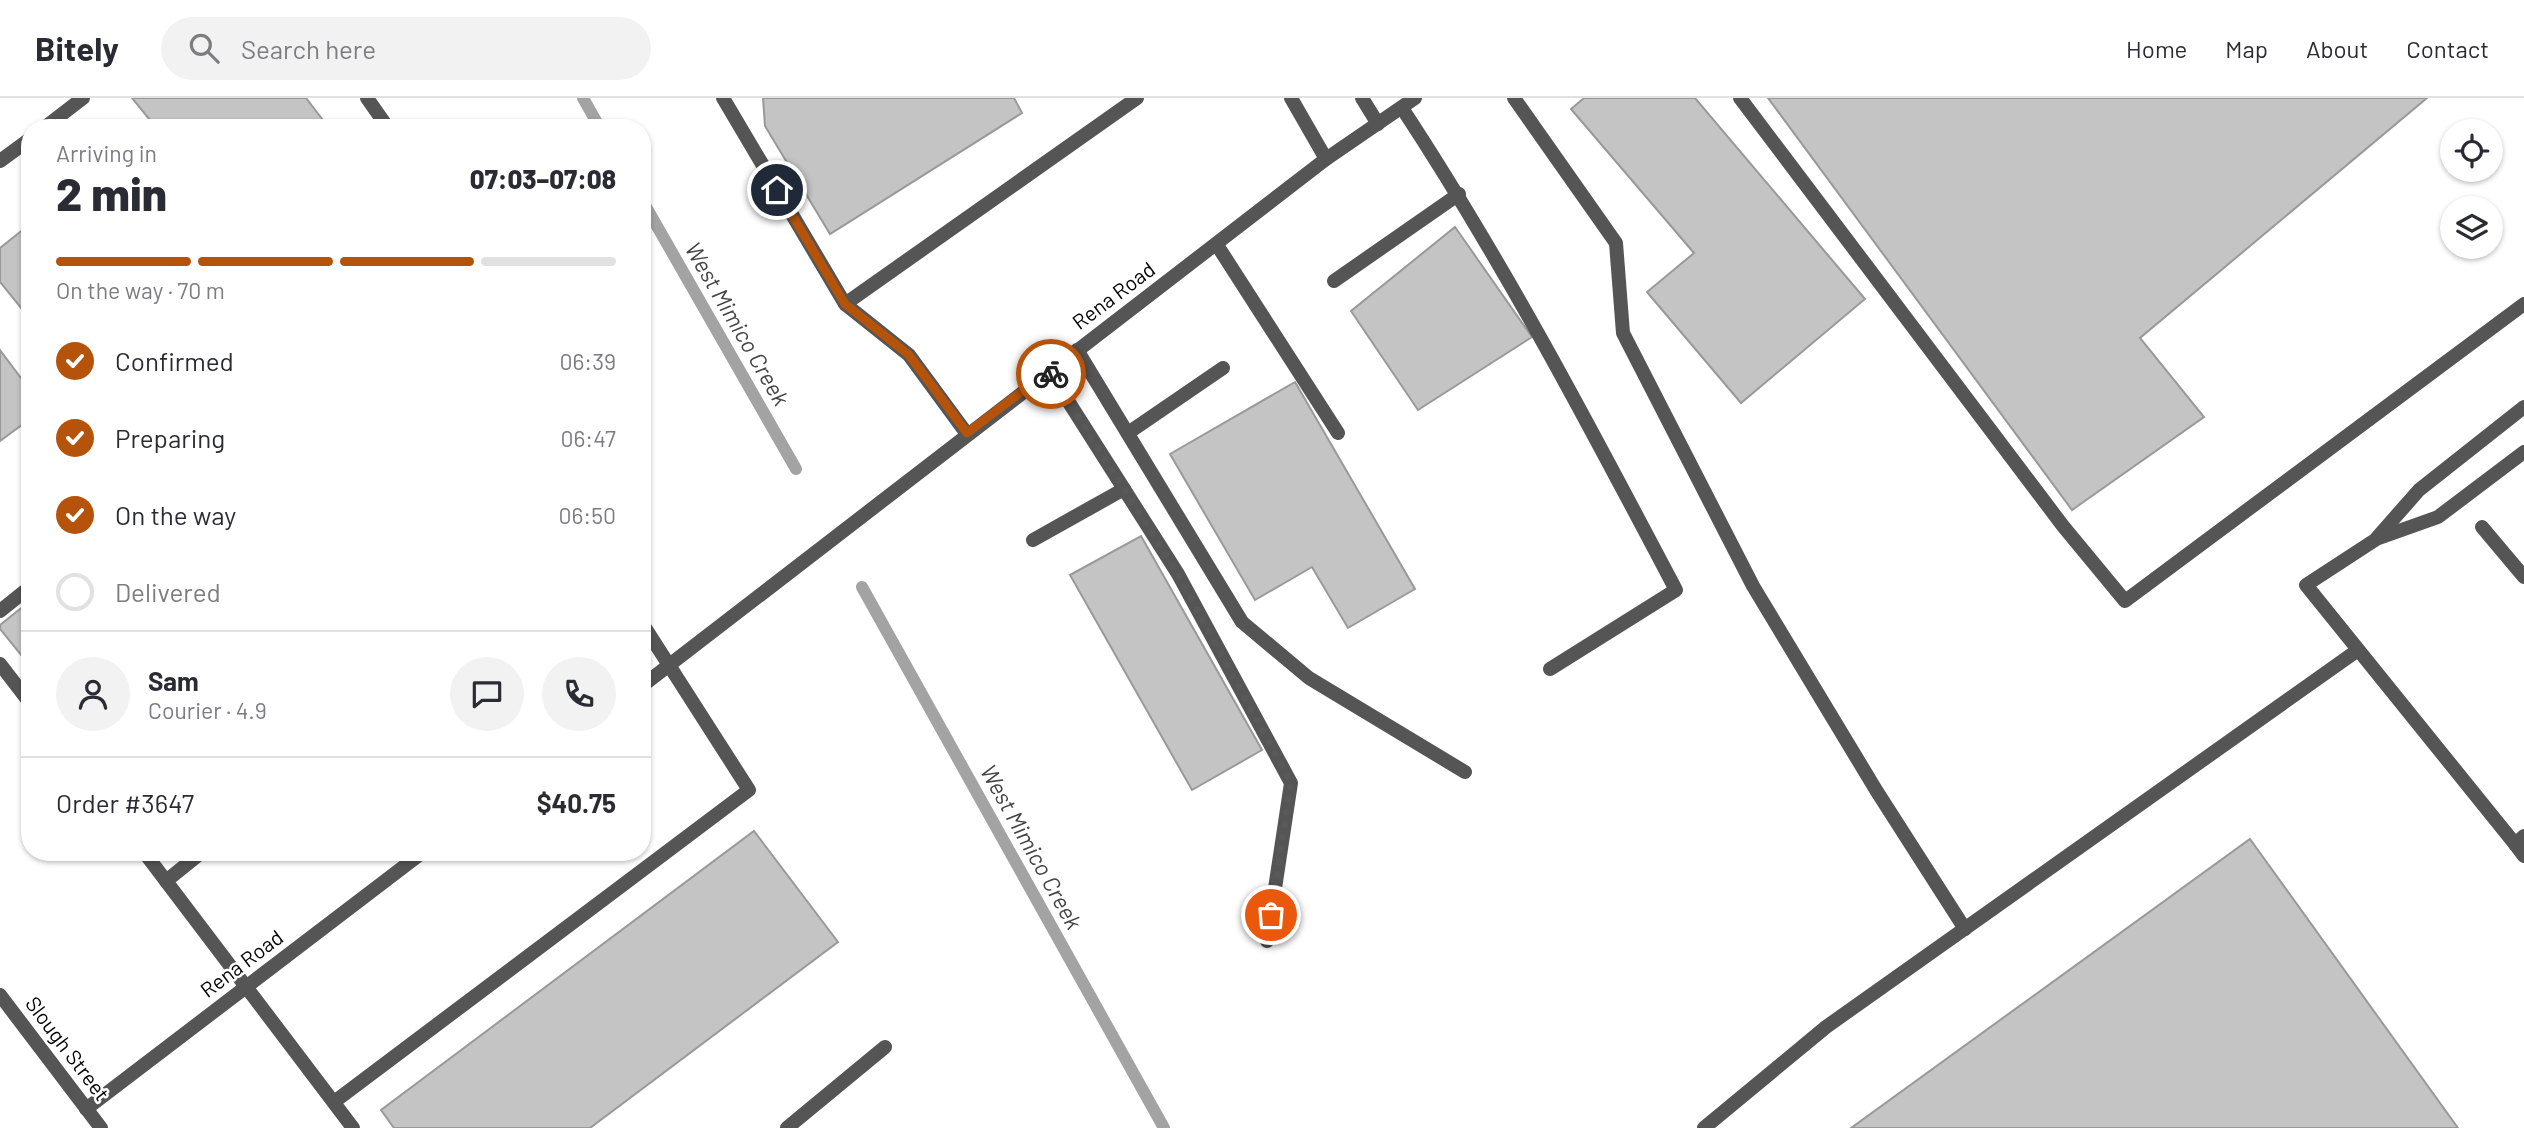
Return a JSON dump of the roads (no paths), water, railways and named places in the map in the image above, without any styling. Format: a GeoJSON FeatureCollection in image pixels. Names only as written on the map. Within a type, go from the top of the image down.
{"type":"FeatureCollection","features":[{"type":"Feature","properties":{"kind":"street"},"geometry":{"type":"LineString","coordinates":[[56,119],[83,98]]}},
{"type":"Feature","properties":{"kind":"street"},"geometry":{"type":"LineString","coordinates":[[367,98],[382,119]]}},
{"type":"Feature","properties":{"kind":"street"},"geometry":{"type":"LineString","coordinates":[[723,98],[845,304],[909,355],[967,433]]}},
{"type":"Feature","properties":{"kind":"street"},"geometry":{"type":"LineString","coordinates":[[845,304],[1137,98]]}},
{"type":"Feature","properties":{"kind":"street"},"geometry":{"type":"LineString","coordinates":[[1292,98],[1326,159]]}},
{"type":"Feature","properties":{"kind":"street"},"geometry":{"type":"LineString","coordinates":[[1362,98],[1378,124]]}},
{"type":"Feature","properties":{"kind":"street","name":"Rena Road"},"geometry":{"type":"LineString","coordinates":[[651,679],[967,433],[1217,245],[1326,159],[1415,98]]}},
{"type":"Feature","properties":{"kind":"street"},"geometry":{"type":"LineString","coordinates":[[1514,98],[1616,243],[1622,333],[1753,586],[1876,790],[1965,929]]}},
{"type":"Feature","properties":{"kind":"street"},"geometry":{"type":"LineString","coordinates":[[1740,98],[2063,526],[2125,601],[2524,304]]}},
{"type":"Feature","properties":{"kind":"street"},"geometry":{"type":"LineString","coordinates":[[1402,108],[1458,194],[1583,415],[1676,590],[1550,668]]}},
{"type":"Feature","properties":{"kind":"street"},"geometry":{"type":"LineString","coordinates":[[0,161],[21,146]]}},
{"type":"Feature","properties":{"kind":"street"},"geometry":{"type":"LineString","coordinates":[[1334,281],[1458,194]]}},
{"type":"Feature","properties":{"kind":"street"},"geometry":{"type":"LineString","coordinates":[[1217,245],[1338,433]]}},
{"type":"Feature","properties":{"kind":"street"},"geometry":{"type":"LineString","coordinates":[[1077,350],[1242,622],[1309,678],[1465,772]]}},
{"type":"Feature","properties":{"kind":"street"},"geometry":{"type":"LineString","coordinates":[[1128,433],[1223,368]]}},
{"type":"Feature","properties":{"kind":"street"},"geometry":{"type":"LineString","coordinates":[[1049,371],[1178,574],[1291,783],[1267,941]]}},
{"type":"Feature","properties":{"kind":"street"},"geometry":{"type":"LineString","coordinates":[[2375,540],[2419,490],[2524,407]]}},
{"type":"Feature","properties":{"kind":"street"},"geometry":{"type":"LineString","coordinates":[[2524,452],[2438,517],[2375,540],[2306,585],[2519,840],[2524,856]]}},
{"type":"Feature","properties":{"kind":"street"},"geometry":{"type":"LineString","coordinates":[[1033,540],[1124,489]]}},
{"type":"Feature","properties":{"kind":"street"},"geometry":{"type":"LineString","coordinates":[[2482,527],[2524,577]]}},
{"type":"Feature","properties":{"kind":"street"},"geometry":{"type":"LineString","coordinates":[[0,611],[21,594]]}},
{"type":"Feature","properties":{"kind":"street"},"geometry":{"type":"LineString","coordinates":[[334,1102],[749,790],[651,636]]}},
{"type":"Feature","properties":{"kind":"street"},"geometry":{"type":"LineString","coordinates":[[1704,1128],[1826,1027],[2358,650]]}},
{"type":"Feature","properties":{"kind":"street"},"geometry":{"type":"LineString","coordinates":[[0,664],[21,691]]}},
{"type":"Feature","properties":{"kind":"street"},"geometry":{"type":"LineString","coordinates":[[151,861],[353,1128]]}},
{"type":"Feature","properties":{"kind":"street"},"geometry":{"type":"LineString","coordinates":[[166,881],[191,861]]}},
{"type":"Feature","properties":{"kind":"street","name":"Rena Road"},"geometry":{"type":"LineString","coordinates":[[86,1109],[411,861]]}},
{"type":"Feature","properties":{"kind":"street","name":"Slough Street"},"geometry":{"type":"LineString","coordinates":[[0,995],[101,1128]]}},
{"type":"Feature","properties":{"kind":"street"},"geometry":{"type":"LineString","coordinates":[[787,1128],[885,1047]]}},
{"type":"Feature","properties":{"kind":"waterway","name":"West Mimico Creek"},"geometry":{"type":"LineString","coordinates":[[583,98],[595,119]]}},
{"type":"Feature","properties":{"kind":"waterway","name":"West Mimico Creek"},"geometry":{"type":"LineString","coordinates":[[651,216],[796,469]]}},
{"type":"Feature","properties":{"kind":"waterway","name":"West Mimico Creek"},"geometry":{"type":"LineString","coordinates":[[862,587],[1164,1128]]}}]}
